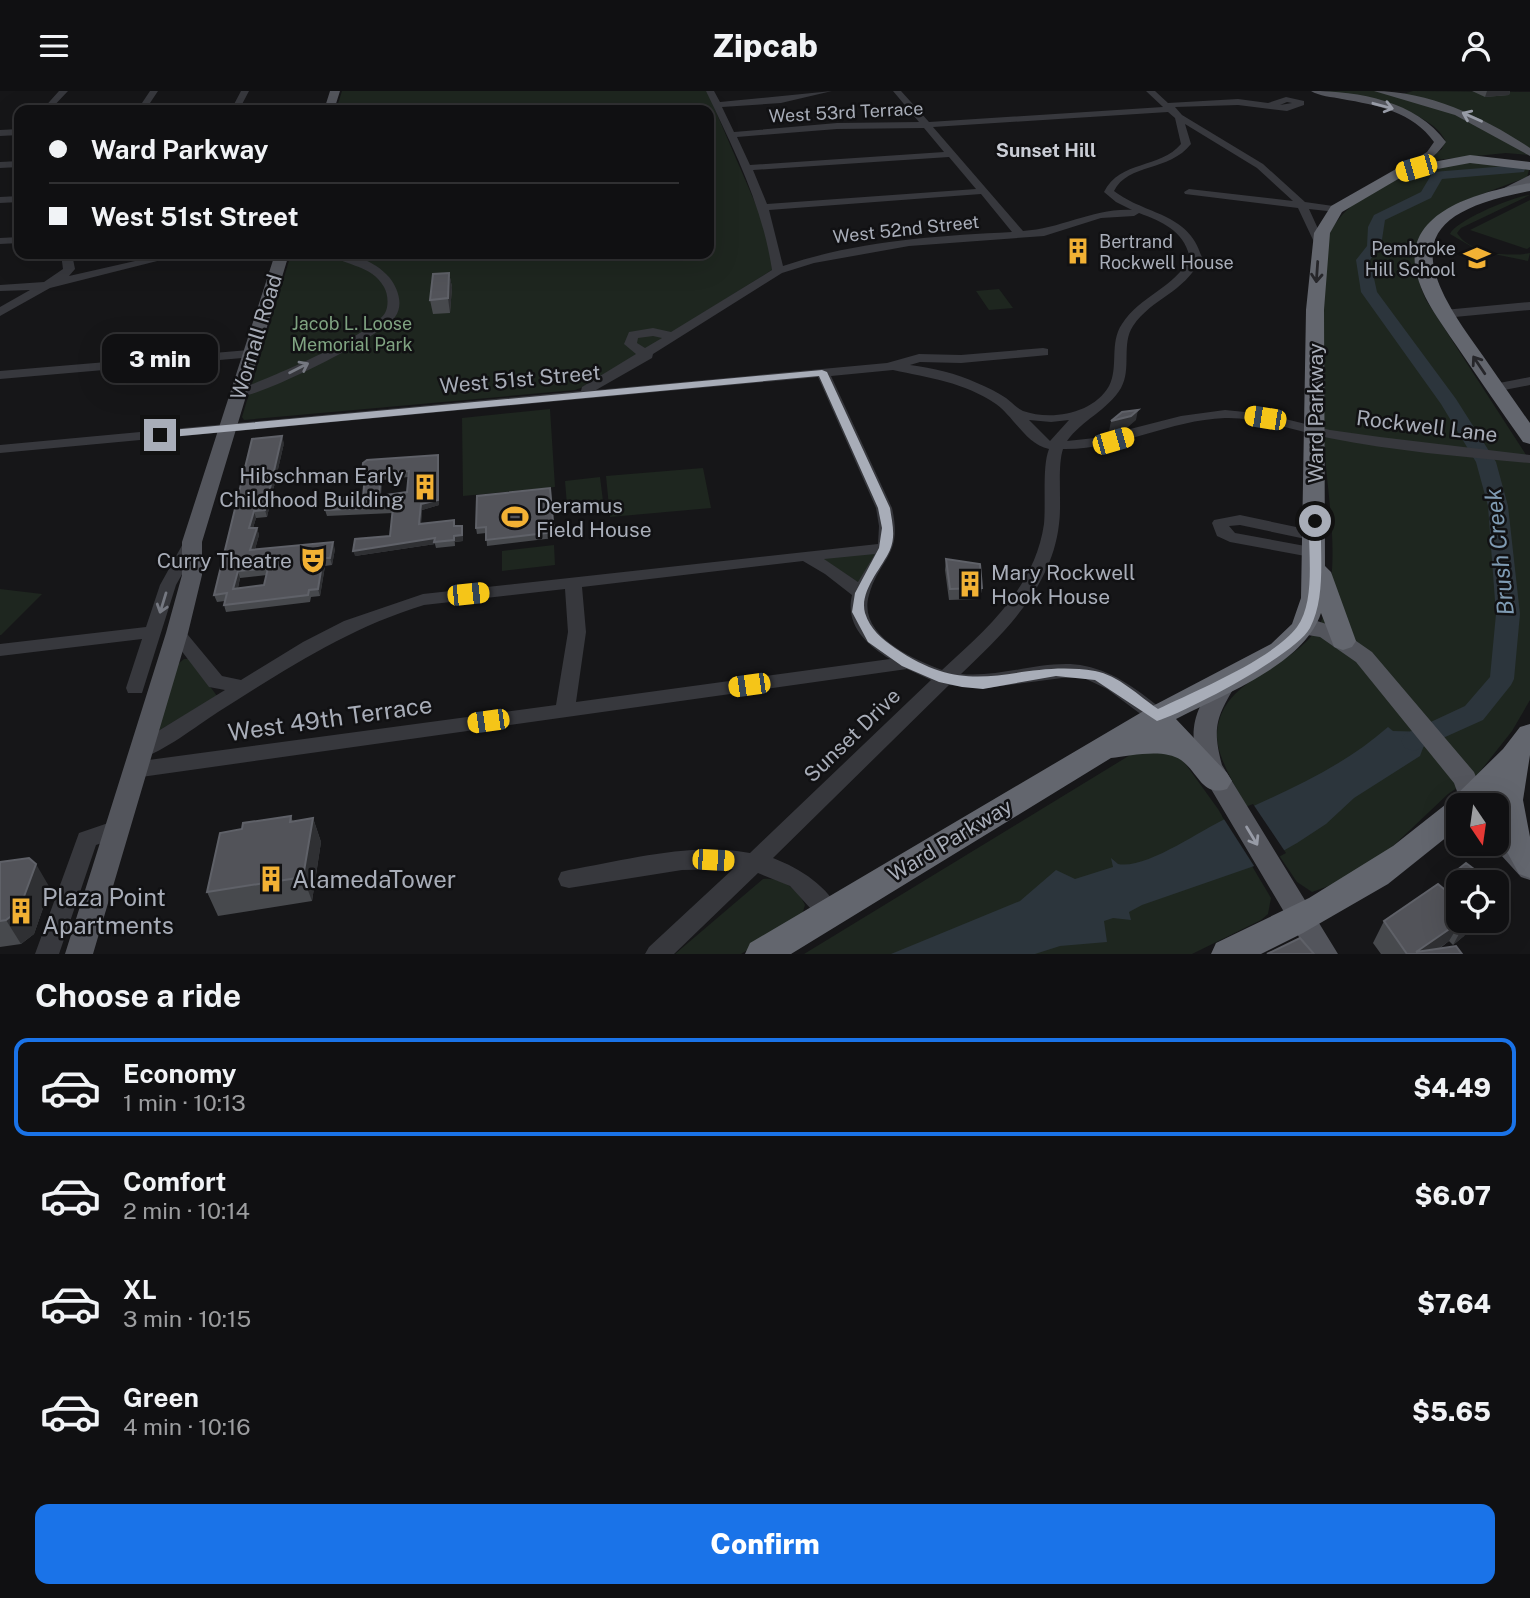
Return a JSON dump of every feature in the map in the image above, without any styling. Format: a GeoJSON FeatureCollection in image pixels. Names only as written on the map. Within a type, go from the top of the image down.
{"type":"FeatureCollection","features":[{"type":"Feature","properties":{"kind":"highway"},"geometry":{"type":"LineString","coordinates":[[1336,209],[1401,173],[1450,161],[1502,154],[1530,155]]}},
{"type":"Feature","properties":{"kind":"highway"},"geometry":{"type":"LineString","coordinates":[[1450,161],[1488,159],[1530,166]]}},
{"type":"Feature","properties":{"kind":"highway"},"geometry":{"type":"LineString","coordinates":[[1530,187],[1502,192],[1450,215],[1433,230],[1424,247],[1425,268],[1444,314],[1530,438]]}},
{"type":"Feature","properties":{"kind":"highway","name":"Ward Parkway"},"geometry":{"type":"LineString","coordinates":[[762,954],[1157,716],[1227,681],[1286,646],[1303,628],[1313,599],[1315,551],[1316,431],[1313,368],[1319,242],[1336,209]]}},
{"type":"Feature","properties":{"kind":"highway"},"geometry":{"type":"LineString","coordinates":[[1315,551],[1343,641]]}},
{"type":"Feature","properties":{"kind":"highway"},"geometry":{"type":"LineString","coordinates":[[1157,716],[1225,793]]}},
{"type":"Feature","properties":{"kind":"highway"},"geometry":{"type":"LineString","coordinates":[[1478,793],[1525,741]]}},
{"type":"Feature","properties":{"kind":"highway"},"geometry":{"type":"LineString","coordinates":[[1525,741],[1507,812],[1515,839],[1530,867]]}},
{"type":"Feature","properties":{"kind":"highway"},"geometry":{"type":"LineString","coordinates":[[1104,748],[1150,743],[1187,750]]}},
{"type":"Feature","properties":{"kind":"highway"},"geometry":{"type":"LineString","coordinates":[[1232,952],[1302,918],[1393,865],[1446,822]]}},
{"type":"Feature","properties":{"kind":"highway"},"geometry":{"type":"LineString","coordinates":[[1232,952],[1272,947],[1298,954]]}},
{"type":"Feature","properties":{"kind":"main road"},"geometry":{"type":"LineString","coordinates":[[1316,91],[1395,110],[1435,131],[1440,142],[1436,150],[1401,173]]}},
{"type":"Feature","properties":{"kind":"main road"},"geometry":{"type":"LineString","coordinates":[[1379,91],[1463,113],[1494,128],[1530,155]]}},
{"type":"Feature","properties":{"kind":"main road"},"geometry":{"type":"LineString","coordinates":[[1502,192],[1530,179]]}},
{"type":"Feature","properties":{"kind":"main road","name":"Wornall Road"},"geometry":{"type":"LineString","coordinates":[[79,954],[136,761],[165,632],[192,575],[192,542],[280,259]]}},
{"type":"Feature","properties":{"kind":"main road"},"geometry":{"type":"LineString","coordinates":[[1303,628],[1317,628],[1343,641],[1362,674],[1401,711],[1439,756],[1459,793]]}},
{"type":"Feature","properties":{"kind":"main road"},"geometry":{"type":"LineString","coordinates":[[1227,681],[1204,714],[1202,739],[1225,793],[1324,954]]}},
{"type":"Feature","properties":{"kind":"main road"},"geometry":{"type":"LineString","coordinates":[[1509,846],[1530,867]]}},
{"type":"Feature","properties":{"kind":"street"},"geometry":{"type":"LineString","coordinates":[[51,105],[64,91]]}},
{"type":"Feature","properties":{"kind":"street"},"geometry":{"type":"LineString","coordinates":[[710,91],[764,207],[775,239],[778,271]]}},
{"type":"Feature","properties":{"kind":"street"},"geometry":{"type":"LineString","coordinates":[[717,105],[781,100],[828,91]]}},
{"type":"Feature","properties":{"kind":"street"},"geometry":{"type":"LineString","coordinates":[[897,91],[1021,235]]}},
{"type":"Feature","properties":{"kind":"street"},"geometry":{"type":"LineString","coordinates":[[1150,91],[1269,176],[1302,207],[1319,242]]}},
{"type":"Feature","properties":{"kind":"street","name":"West 53rd Terrace"},"geometry":{"type":"LineString","coordinates":[[731,135],[837,126],[926,125],[1173,110],[1220,101],[1270,105]]}},
{"type":"Feature","properties":{"kind":"street"},"geometry":{"type":"LineString","coordinates":[[1087,217],[1109,192],[1111,183],[1119,177],[1176,156],[1186,144],[1186,137],[1173,110]]}},
{"type":"Feature","properties":{"kind":"street"},"geometry":{"type":"LineString","coordinates":[[1186,137],[1214,137]]}},
{"type":"Feature","properties":{"kind":"street"},"geometry":{"type":"LineString","coordinates":[[746,168],[951,154]]}},
{"type":"Feature","properties":{"kind":"street"},"geometry":{"type":"LineString","coordinates":[[764,207],[984,191]]}},
{"type":"Feature","properties":{"kind":"street"},"geometry":{"type":"LineString","coordinates":[[888,367],[923,370],[961,380],[1017,414],[1041,443],[1056,446],[1064,432],[1115,387],[1120,339],[1128,324],[1178,286],[1196,258],[1192,240],[1182,229],[1124,204],[1109,192]]}},
{"type":"Feature","properties":{"kind":"street"},"geometry":{"type":"LineString","coordinates":[[1189,192],[1232,194],[1302,207],[1336,209]]}},
{"type":"Feature","properties":{"kind":"street","name":"West 52nd Street"},"geometry":{"type":"LineString","coordinates":[[575,395],[647,355],[778,271],[818,257],[862,248],[1064,229],[1087,217],[1114,212],[1148,214]]}},
{"type":"Feature","properties":{"kind":"street"},"geometry":{"type":"LineString","coordinates":[[0,313],[67,272],[66,259]]}},
{"type":"Feature","properties":{"kind":"street"},"geometry":{"type":"LineString","coordinates":[[69,259],[81,268],[118,268]]}},
{"type":"Feature","properties":{"kind":"street"},"geometry":{"type":"LineString","coordinates":[[0,288],[47,285],[157,259]]}},
{"type":"Feature","properties":{"kind":"street"},"geometry":{"type":"LineString","coordinates":[[236,395],[254,390],[318,358],[390,316],[395,297],[391,285],[352,259]]}},
{"type":"Feature","properties":{"kind":"street"},"geometry":{"type":"LineString","coordinates":[[1444,314],[1530,306]]}},
{"type":"Feature","properties":{"kind":"street"},"geometry":{"type":"LineString","coordinates":[[647,355],[630,344],[633,335],[653,331],[674,337]]}},
{"type":"Feature","properties":{"kind":"street","name":"West 51st Street"},"geometry":{"type":"LineString","coordinates":[[0,449],[888,367],[919,358],[961,359],[1042,352]]}},
{"type":"Feature","properties":{"kind":"street"},"geometry":{"type":"LineString","coordinates":[[0,375],[249,354]]}},
{"type":"Feature","properties":{"kind":"street"},"geometry":{"type":"LineString","coordinates":[[822,372],[884,508],[888,528],[885,548],[861,593],[858,612],[862,624],[873,639],[907,663],[944,678],[983,684],[1056,671],[1082,672],[1111,682],[1157,716]]}},
{"type":"Feature","properties":{"kind":"street"},"geometry":{"type":"LineString","coordinates":[[610,377],[613,385],[622,391]]}},
{"type":"Feature","properties":{"kind":"street"},"geometry":{"type":"LineString","coordinates":[[1494,387],[1530,381]]}},
{"type":"Feature","properties":{"kind":"street"},"geometry":{"type":"LineString","coordinates":[[1017,414],[1051,418],[1083,415]]}},
{"type":"Feature","properties":{"kind":"street","name":"Rockwell Lane"},"geometry":{"type":"LineString","coordinates":[[1056,446],[1113,441],[1214,415],[1246,415],[1316,431],[1451,453],[1530,459]]}},
{"type":"Feature","properties":{"kind":"street","name":"Sunset Drive"},"geometry":{"type":"LineString","coordinates":[[657,954],[754,863],[1014,608],[1039,571],[1053,523],[1056,446]]}},
{"type":"Feature","properties":{"kind":"street"},"geometry":{"type":"LineString","coordinates":[[1240,520],[1315,551],[1230,537],[1223,533],[1220,523],[1240,520]]}},
{"type":"Feature","properties":{"kind":"street"},"geometry":{"type":"LineString","coordinates":[[136,761],[319,639],[379,611],[423,600],[885,548]]}},
{"type":"Feature","properties":{"kind":"street"},"geometry":{"type":"LineString","coordinates":[[806,556],[831,569],[861,593]]}},
{"type":"Feature","properties":{"kind":"street"},"geometry":{"type":"LineString","coordinates":[[565,711],[577,632],[573,582]]}},
{"type":"Feature","properties":{"kind":"street"},"geometry":{"type":"LineString","coordinates":[[0,650],[165,632],[216,683],[244,687]]}},
{"type":"Feature","properties":{"kind":"street","name":"Wornall Road"},"geometry":{"type":"LineString","coordinates":[[135,688],[165,632]]}},
{"type":"Feature","properties":{"kind":"street","name":"West 49th Terrace"},"geometry":{"type":"LineString","coordinates":[[136,761],[565,711],[907,663]]}},
{"type":"Feature","properties":{"kind":"street"},"geometry":{"type":"LineString","coordinates":[[47,954],[87,839],[117,829]]}},
{"type":"Feature","properties":{"kind":"street"},"geometry":{"type":"LineString","coordinates":[[569,879],[713,860],[754,863],[791,875],[815,895],[830,914]]}},
{"type":"Feature","properties":{"kind":"green space","name":"Jacob L. Loose Memorial Park"},"geometry":{"type":"Polygon","coordinates":[[[342,91],[707,91],[713,105],[338,105],[342,91]]]}},
{"type":"Feature","properties":{"kind":"green space"},"geometry":{"type":"Polygon","coordinates":[[[1325,91],[1375,91],[1458,113],[1528,155],[1506,153],[1426,161],[1442,149],[1445,140],[1437,129],[1409,112],[1325,91]]]}},
{"type":"Feature","properties":{"kind":"green space"},"geometry":{"type":"Polygon","coordinates":[[[1413,91],[1530,92],[1530,150],[1475,117],[1403,94],[1413,91]]]}},
{"type":"Feature","properties":{"kind":"green space","name":"Jacob L. Loose Memorial Park"},"geometry":{"type":"Polygon","coordinates":[[[714,107],[769,235],[772,270],[586,386],[575,390],[244,420],[242,417],[289,259],[714,259],[714,107]]]}},
{"type":"Feature","properties":{"kind":"green space"},"geometry":{"type":"Polygon","coordinates":[[[1457,161],[1530,167],[1527,177],[1461,202],[1416,252],[1416,264],[1426,300],[1530,461],[1530,700],[1512,731],[1478,774],[1446,793],[1391,848],[1334,884],[1312,892],[1297,882],[1248,809],[1226,768],[1217,734],[1222,713],[1233,696],[1302,646],[1316,630],[1325,611],[1330,590],[1333,548],[1323,417],[1325,244],[1346,211],[1362,198],[1399,178],[1457,161]]]}},
{"type":"Feature","properties":{"kind":"green space"},"geometry":{"type":"Polygon","coordinates":[[[1530,195],[1461,228],[1457,233],[1471,246],[1480,250],[1511,255],[1530,253],[1528,261],[1479,251],[1450,234],[1462,223],[1486,210],[1530,195]]]}},
{"type":"Feature","properties":{"kind":"green space"},"geometry":{"type":"Polygon","coordinates":[[[1530,200],[1530,247],[1527,249],[1470,230],[1530,200]]]}},
{"type":"Feature","properties":{"kind":"green space"},"geometry":{"type":"Polygon","coordinates":[[[999,289],[1013,308],[989,310],[976,291],[999,289]]]}},
{"type":"Feature","properties":{"kind":"green space"},"geometry":{"type":"Polygon","coordinates":[[[550,409],[555,487],[463,496],[462,418],[550,409]]]}},
{"type":"Feature","properties":{"kind":"green space"},"geometry":{"type":"Polygon","coordinates":[[[703,468],[711,508],[610,517],[606,476],[703,468]]]}},
{"type":"Feature","properties":{"kind":"green space"},"geometry":{"type":"Polygon","coordinates":[[[600,477],[603,501],[567,505],[565,481],[600,477]]]}},
{"type":"Feature","properties":{"kind":"green space"},"geometry":{"type":"Polygon","coordinates":[[[554,545],[555,565],[502,571],[502,551],[554,545]]]}},
{"type":"Feature","properties":{"kind":"green space"},"geometry":{"type":"Polygon","coordinates":[[[879,551],[861,584],[818,556],[879,551]]]}},
{"type":"Feature","properties":{"kind":"green space"},"geometry":{"type":"Polygon","coordinates":[[[0,589],[42,594],[1,635],[0,635],[0,589]]]}},
{"type":"Feature","properties":{"kind":"green space"},"geometry":{"type":"Polygon","coordinates":[[[184,659],[190,659],[217,696],[158,731],[178,664],[184,659]]]}},
{"type":"Feature","properties":{"kind":"green space"},"geometry":{"type":"Polygon","coordinates":[[[1150,746],[1182,759],[1218,809],[1271,898],[1268,914],[1261,920],[1192,954],[804,954],[1140,749],[1150,746]]]}},
{"type":"Feature","properties":{"kind":"green space"},"geometry":{"type":"Polygon","coordinates":[[[763,879],[782,882],[798,894],[805,905],[801,918],[741,954],[675,954],[763,879]]]}},
{"type":"Feature","properties":{"kind":"shaded area"},"geometry":{"type":"Polygon","coordinates":[[[1388,727],[1393,731],[1429,732],[1420,756],[1354,798],[1326,824],[1260,864],[1142,905],[1129,912],[1131,920],[1113,918],[1104,921],[1107,942],[1060,946],[1035,954],[891,954],[1020,901],[1056,870],[1075,879],[1113,867],[1111,858],[1118,864],[1129,864],[1173,848],[1225,819],[1330,768],[1388,727]]]}},
{"type":"Feature","properties":{"kind":"pier"},"geometry":{"type":"Polygon","coordinates":[[[1253,804],[1286,853],[1256,869],[1222,816],[1253,804]]]}},
{"type":"Feature","properties":{"kind":"building"},"geometry":{"type":"Polygon","coordinates":[[[449,273],[448,298],[430,300],[433,274],[449,273]]]}},
{"type":"Feature","properties":{"kind":"building"},"geometry":{"type":"Polygon","coordinates":[[[1138,410],[1131,416],[1111,421],[1122,412],[1138,410]]]}},
{"type":"Feature","properties":{"kind":"building"},"geometry":{"type":"Polygon","coordinates":[[[282,436],[265,510],[254,511],[249,528],[257,528],[250,550],[333,542],[330,558],[323,558],[318,589],[309,590],[308,595],[224,605],[227,593],[214,595],[252,439],[282,436]],[[268,568],[238,571],[233,589],[264,585],[268,568]]]}},
{"type":"Feature","properties":{"kind":"building"},"geometry":{"type":"Polygon","coordinates":[[[438,455],[438,500],[421,504],[419,524],[454,520],[454,526],[462,526],[462,535],[454,536],[454,540],[434,542],[435,538],[353,551],[355,539],[390,536],[393,507],[325,510],[324,499],[363,497],[363,463],[367,460],[438,455]],[[409,471],[381,474],[379,496],[407,492],[409,471]]]}},
{"type":"Feature","properties":{"kind":"building","name":"Deramus Field House"},"geometry":{"type":"Polygon","coordinates":[[[550,488],[554,532],[486,540],[486,527],[476,528],[477,496],[550,488]]]}},
{"type":"Feature","properties":{"kind":"building"},"geometry":{"type":"Polygon","coordinates":[[[946,559],[980,564],[982,588],[950,589],[946,559]]]}},
{"type":"Feature","properties":{"kind":"building"},"geometry":{"type":"Polygon","coordinates":[[[291,816],[290,822],[313,818],[303,877],[207,892],[220,833],[242,829],[243,823],[291,816]]]}},
{"type":"Feature","properties":{"kind":"building"},"geometry":{"type":"Polygon","coordinates":[[[29,858],[36,864],[19,910],[6,920],[0,921],[0,862],[29,858]]]}},
{"type":"Feature","properties":{"kind":"building"},"geometry":{"type":"Polygon","coordinates":[[[1466,863],[1475,870],[1457,870],[1466,863]]]}},
{"type":"Feature","properties":{"kind":"building"},"geometry":{"type":"Polygon","coordinates":[[[1438,884],[1444,889],[1446,888],[1446,931],[1416,952],[1456,946],[1462,954],[1407,954],[1384,921],[1438,884]]]}},
{"type":"Feature","properties":{"kind":"building"},"geometry":{"type":"Polygon","coordinates":[[[1300,938],[1314,954],[1267,954],[1300,938]]]}},
{"type":"Feature","properties":{"kind":"waterway","name":"Brush Creek"},"geometry":{"type":"LineString","coordinates":[[1414,741],[1474,713],[1502,679],[1508,614],[1498,506],[1486,462],[1450,403],[1369,292],[1363,260],[1374,246],[1375,227],[1379,218],[1426,195],[1438,175],[1519,169]]}},
{"type":"Feature","properties":{"kind":"place","name":"Bertrand Rockwell House"},"geometry":{"type":"Point","coordinates":[1078,251]}},
{"type":"Feature","properties":{"kind":"place","name":"Pembroke Hill School"},"geometry":{"type":"Point","coordinates":[1477,258]}},
{"type":"Feature","properties":{"kind":"place","name":"Hibschman Early Childhood Building"},"geometry":{"type":"Point","coordinates":[425,487]}},
{"type":"Feature","properties":{"kind":"place","name":"Deramus Field House"},"geometry":{"type":"Point","coordinates":[515,517]}},
{"type":"Feature","properties":{"kind":"place","name":"Curry Theatre"},"geometry":{"type":"Point","coordinates":[313,560]}},
{"type":"Feature","properties":{"kind":"place","name":"Mary Rockwell Hook House"},"geometry":{"type":"Point","coordinates":[970,584]}},
{"type":"Feature","properties":{"kind":"place","name":"AlamedaTower"},"geometry":{"type":"Point","coordinates":[271,879]}},
{"type":"Feature","properties":{"kind":"place","name":"Plaza Point Apartments"},"geometry":{"type":"Point","coordinates":[21,911]}},
{"type":"Feature","properties":{"kind":"district","name":"Sunset Hill"},"geometry":{"type":"Point","coordinates":[1046,150]}},
{"type":"Feature","properties":{"kind":"route"},"geometry":{"type":"LineString","coordinates":[[160,435],[822,372],[884,508],[888,528],[885,548],[861,593],[858,612],[862,624],[873,639],[907,663],[962,682],[983,684],[1056,671],[1082,672],[1097,676],[1111,682],[1157,716],[1227,681],[1292,642],[1309,618],[1313,599],[1315,521]]}}]}
